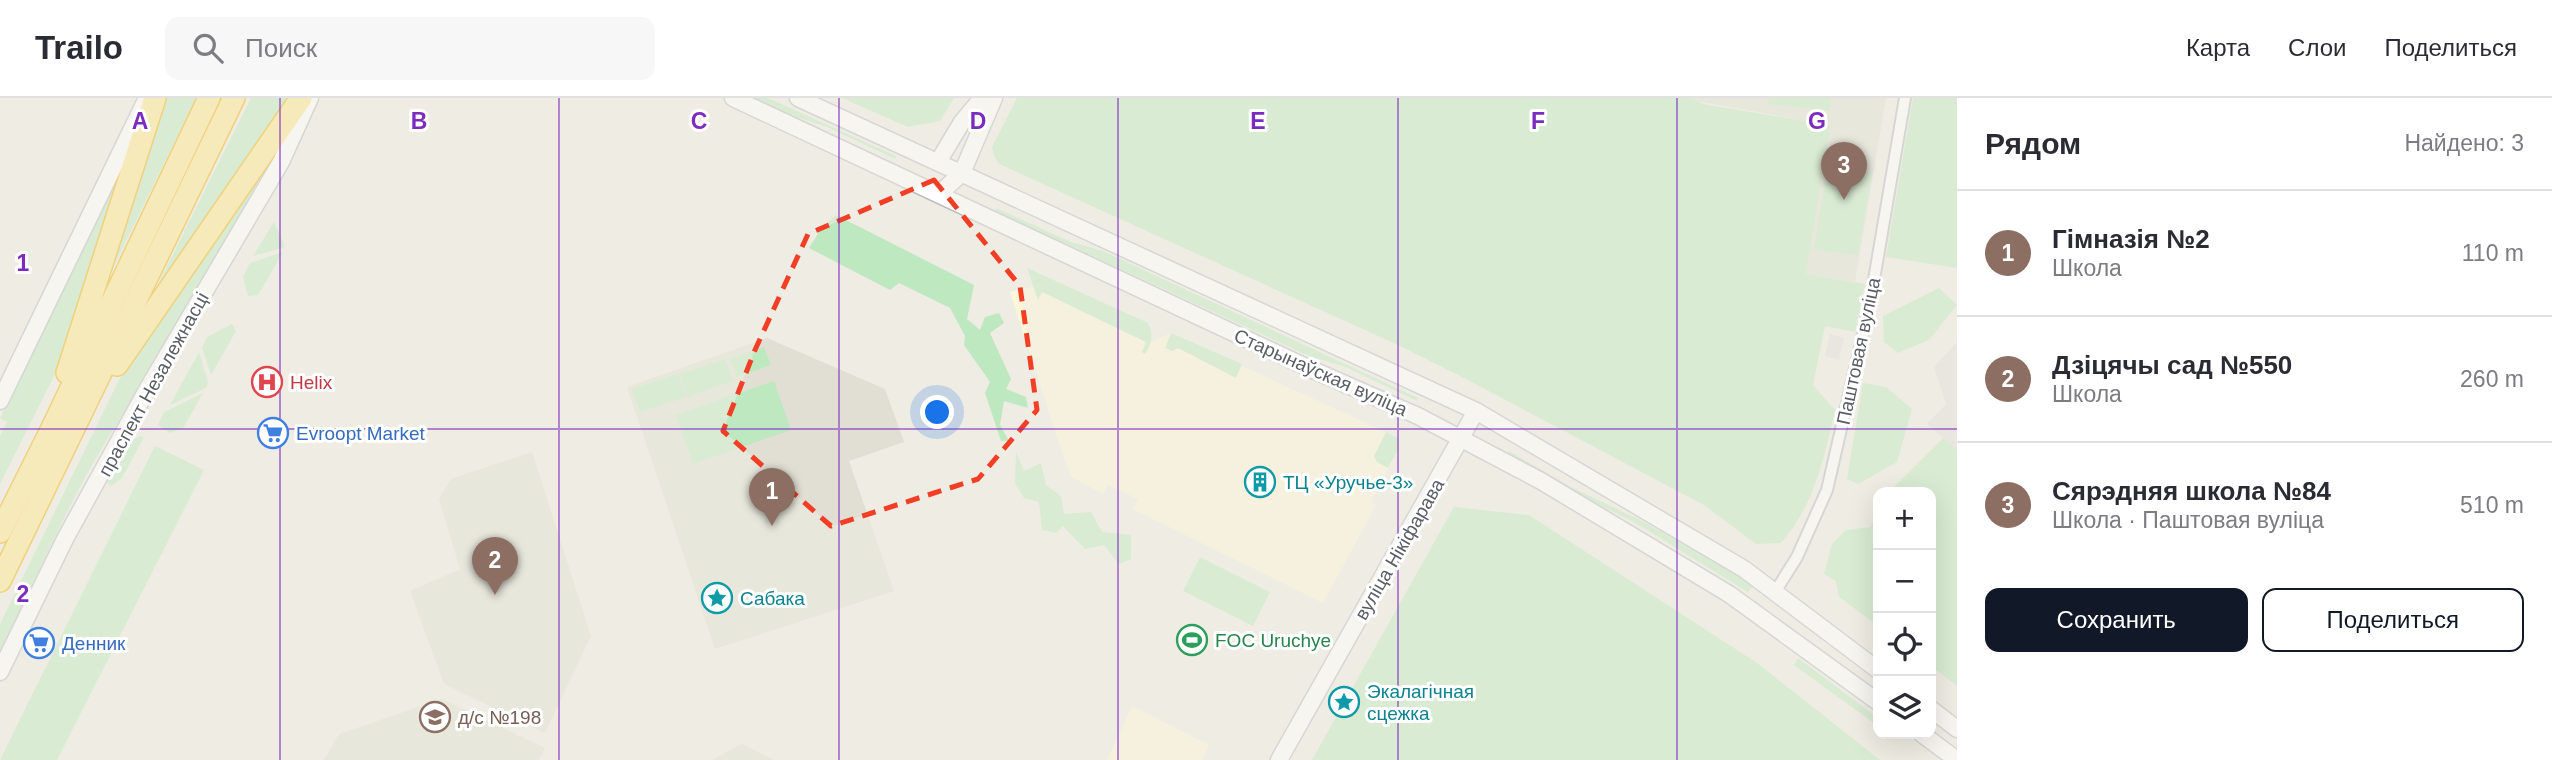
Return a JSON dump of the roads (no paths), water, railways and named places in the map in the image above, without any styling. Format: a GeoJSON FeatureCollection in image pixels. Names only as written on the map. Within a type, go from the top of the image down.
{"type":"FeatureCollection","features":[{"type":"Feature","properties":{"kind":"highway"},"geometry":{"type":"LineString","coordinates":[[61,432],[70,362],[155,98]]}},
{"type":"Feature","properties":{"kind":"highway"},"geometry":{"type":"LineString","coordinates":[[0,581],[61,432],[209,98]]}},
{"type":"Feature","properties":{"kind":"highway"},"geometry":{"type":"LineString","coordinates":[[0,532],[61,432],[233,98]]}},
{"type":"Feature","properties":{"kind":"highway"},"geometry":{"type":"LineString","coordinates":[[61,432],[151,313],[301,98]]}},
{"type":"Feature","properties":{"kind":"main road"},"geometry":{"type":"LineString","coordinates":[[0,401],[147,98]]}},
{"type":"Feature","properties":{"kind":"main road","name":"праспект Незалежнасці"},"geometry":{"type":"LineString","coordinates":[[0,672],[65,539],[155,376],[281,162],[310,98]]}},
{"type":"Feature","properties":{"kind":"main road","name":"Старынаўская вуліца"},"geometry":{"type":"LineString","coordinates":[[733,98],[1304,366],[1411,413],[1541,481],[1759,614],[1873,698]]}},
{"type":"Feature","properties":{"kind":"main road","name":"Старынаўская вуліца"},"geometry":{"type":"LineString","coordinates":[[798,98],[1476,411],[1744,569],[1873,666]]}},
{"type":"Feature","properties":{"kind":"main road"},"geometry":{"type":"LineString","coordinates":[[939,194],[938,162],[962,122],[982,98]]}},
{"type":"Feature","properties":{"kind":"main road"},"geometry":{"type":"LineString","coordinates":[[939,194],[962,173],[994,98]]}},
{"type":"Feature","properties":{"kind":"main road","name":"вуліца Нікіфарава"},"geometry":{"type":"LineString","coordinates":[[1279,760],[1476,411]]}},
{"type":"Feature","properties":{"kind":"main road"},"geometry":{"type":"LineString","coordinates":[[1759,614],[1775,592]]}},
{"type":"Feature","properties":{"kind":"main road"},"geometry":{"type":"LineString","coordinates":[[1936,713],[1957,729]]}},
{"type":"Feature","properties":{"kind":"main road"},"geometry":{"type":"LineString","coordinates":[[1929,739],[1957,760]]}},
{"type":"Feature","properties":{"kind":"street","name":"Паштовая вуліца"},"geometry":{"type":"LineString","coordinates":[[1775,592],[1797,557],[1827,490],[1870,303],[1905,98]]}},
{"type":"Feature","properties":{"kind":"place","name":"Сярэдняя школа №84"},"geometry":{"type":"Point","coordinates":[1844,200]}},
{"type":"Feature","properties":{"kind":"place","name":"Helix"},"geometry":{"type":"Point","coordinates":[267,382]}},
{"type":"Feature","properties":{"kind":"place","name":"Evroopt Market"},"geometry":{"type":"Point","coordinates":[273,433]}},
{"type":"Feature","properties":{"kind":"place","name":"ТЦ «Уручье-3»"},"geometry":{"type":"Point","coordinates":[1260,482]}},
{"type":"Feature","properties":{"kind":"place","name":"Гімназія №2"},"geometry":{"type":"Point","coordinates":[772,526]}},
{"type":"Feature","properties":{"kind":"place","name":"Дзіцячы сад №550"},"geometry":{"type":"Point","coordinates":[495,595]}},
{"type":"Feature","properties":{"kind":"place","name":"Сабака"},"geometry":{"type":"Point","coordinates":[717,598]}},
{"type":"Feature","properties":{"kind":"place","name":"FOC Uruchye"},"geometry":{"type":"Point","coordinates":[1192,640]}},
{"type":"Feature","properties":{"kind":"place","name":"Денник"},"geometry":{"type":"Point","coordinates":[39,643]}},
{"type":"Feature","properties":{"kind":"place","name":"Экалагічная сцежка"},"geometry":{"type":"Point","coordinates":[1344,702]}},
{"type":"Feature","properties":{"kind":"place","name":"д/с №198"},"geometry":{"type":"Point","coordinates":[435,717]}}]}
